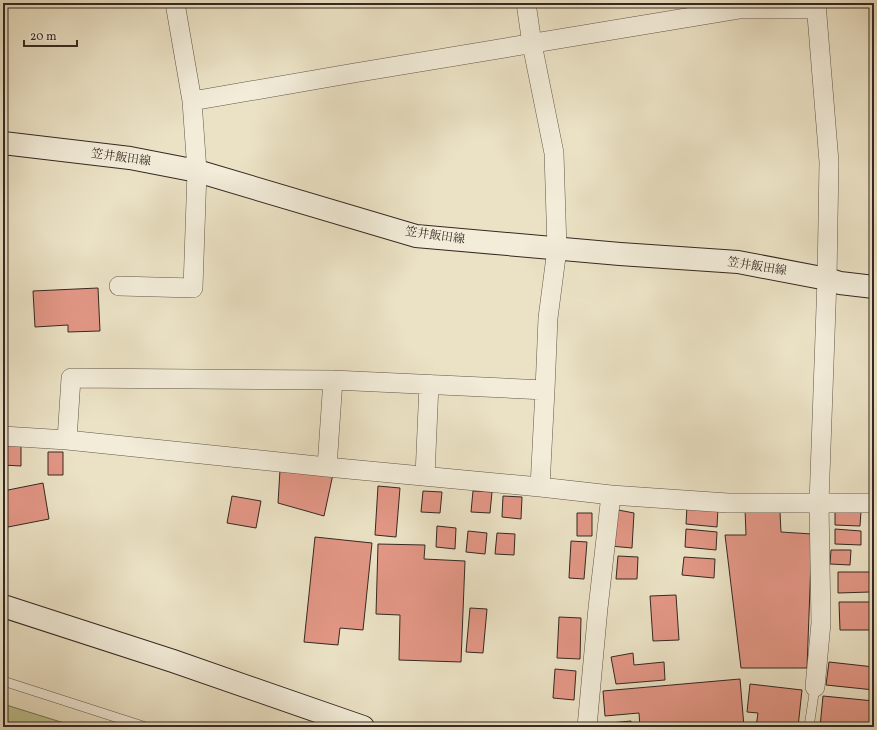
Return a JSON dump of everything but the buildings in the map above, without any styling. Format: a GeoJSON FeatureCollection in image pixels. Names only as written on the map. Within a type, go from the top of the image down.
{"type":"FeatureCollection","features":[{"type":"Feature","properties":{"kind":"main road","name":"笠井飯田線"},"geometry":{"type":"LineString","coordinates":[[3,143],[130,158],[197,171],[416,236],[558,249],[738,262],[827,279],[840,283],[874,287]]}},
{"type":"Feature","properties":{"kind":"main road"},"geometry":{"type":"LineString","coordinates":[[3,606],[173,661],[363,727]]}},
{"type":"Feature","properties":{"kind":"street"},"geometry":{"type":"LineString","coordinates":[[119,286],[193,288],[197,171],[192,101],[175,3]]}},
{"type":"Feature","properties":{"kind":"street"},"geometry":{"type":"LineString","coordinates":[[526,3],[532,44],[554,153],[558,249],[548,318],[540,487]]}},
{"type":"Feature","properties":{"kind":"street"},"geometry":{"type":"LineString","coordinates":[[192,101],[740,9],[816,6],[829,162],[827,279],[819,503],[820,623],[815,687]]}},
{"type":"Feature","properties":{"kind":"street"},"geometry":{"type":"LineString","coordinates":[[67,440],[71,378],[333,380],[545,390]]}},
{"type":"Feature","properties":{"kind":"street"},"geometry":{"type":"LineString","coordinates":[[327,467],[333,380]]}},
{"type":"Feature","properties":{"kind":"street"},"geometry":{"type":"LineString","coordinates":[[425,476],[429,384]]}},
{"type":"Feature","properties":{"kind":"street"},"geometry":{"type":"LineString","coordinates":[[3,436],[67,440],[611,495],[728,503],[874,503]]}},
{"type":"Feature","properties":{"kind":"street"},"geometry":{"type":"LineString","coordinates":[[588,727],[598,608],[611,495]]}},
{"type":"Feature","properties":{"kind":"lane"},"geometry":{"type":"LineString","coordinates":[[3,681],[146,727]]}},
{"type":"Feature","properties":{"kind":"lane"},"geometry":{"type":"LineString","coordinates":[[809,727],[815,687]]}},
{"type":"Feature","properties":{"kind":"green space"},"geometry":{"type":"Polygon","coordinates":[[[3,704],[77,727],[3,727],[3,704]]]}}]}
